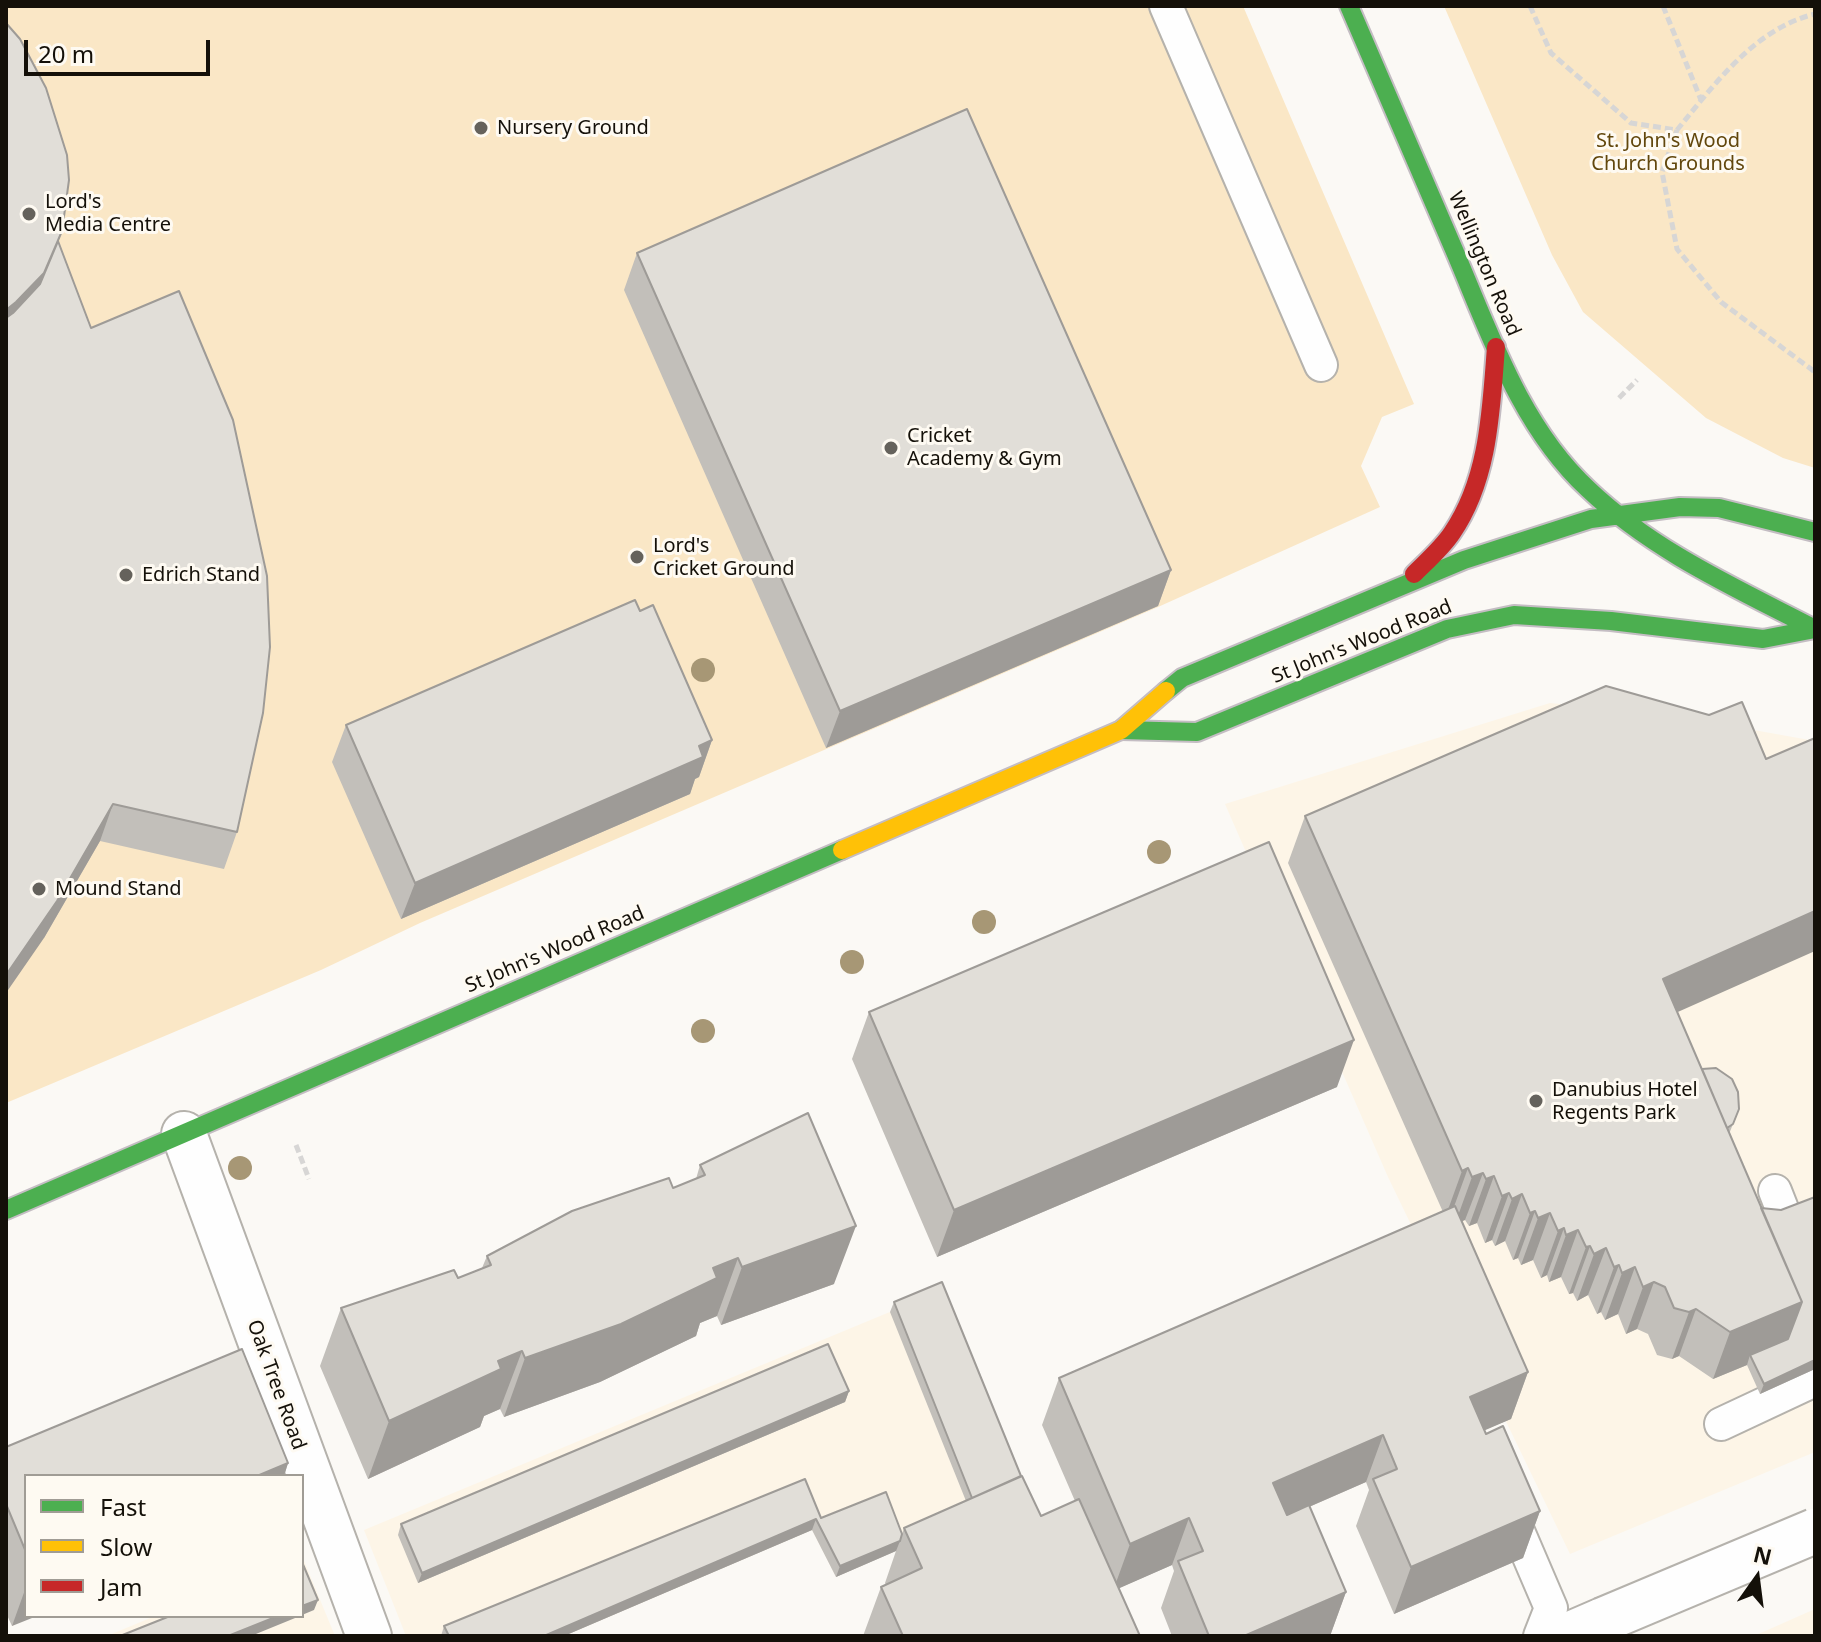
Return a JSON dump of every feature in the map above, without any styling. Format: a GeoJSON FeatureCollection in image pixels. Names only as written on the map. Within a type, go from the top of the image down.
{"type":"FeatureCollection","features":[{"type":"Feature","properties":{"kind":"highway","name":"Wellington Road"},"geometry":{"type":"LineString","coordinates":[[1349,6],[1496,347],[1518,392],[1559,458],[1619,513],[1682,558],[1815,629]]}},
{"type":"Feature","properties":{"kind":"highway"},"geometry":{"type":"LineString","coordinates":[[1405,583],[1453,532],[1475,490],[1487,433],[1496,347]]}},
{"type":"Feature","properties":{"kind":"highway"},"geometry":{"type":"LineString","coordinates":[[1619,513],[1680,507],[1719,508],[1770,518],[1815,532]]}},
{"type":"Feature","properties":{"kind":"highway","name":"St John's Wood Road"},"geometry":{"type":"LineString","coordinates":[[6,1210],[1121,730],[1182,678],[1486,551],[1619,513]]}},
{"type":"Feature","properties":{"kind":"highway","name":"St John's Wood Road"},"geometry":{"type":"LineString","coordinates":[[1121,730],[1197,732],[1447,629],[1514,615],[1611,621],[1763,639],[1815,629]]}},
{"type":"Feature","properties":{"kind":"street","name":"Oak Tree Road"},"geometry":{"type":"LineString","coordinates":[[184,1134],[369,1636]]}},
{"type":"Feature","properties":{"kind":"street"},"geometry":{"type":"LineString","coordinates":[[1584,1628],[1815,1531]]}},
{"type":"Feature","properties":{"kind":"lane"},"geometry":{"type":"LineString","coordinates":[[1166,6],[1321,365]]}},
{"type":"Feature","properties":{"kind":"lane"},"geometry":{"type":"LineString","coordinates":[[1721,1424],[1815,1380]]}},
{"type":"Feature","properties":{"kind":"lane"},"geometry":{"type":"LineString","coordinates":[[1495,1477],[1551,1608],[1540,1636]]}},
{"type":"Feature","properties":{"kind":"path"},"geometry":{"type":"LineString","coordinates":[[1530,6],[1551,53],[1631,123],[1677,130]]}},
{"type":"Feature","properties":{"kind":"path"},"geometry":{"type":"LineString","coordinates":[[1663,6],[1701,100]]}},
{"type":"Feature","properties":{"kind":"path"},"geometry":{"type":"LineString","coordinates":[[1815,14],[1793,19],[1734,62],[1677,130],[1662,172],[1677,249],[1721,302],[1815,372]]}},
{"type":"Feature","properties":{"kind":"path"},"geometry":{"type":"LineString","coordinates":[[1619,398],[1637,380]]}},
{"type":"Feature","properties":{"kind":"path"},"geometry":{"type":"LineString","coordinates":[[293,1137],[309,1179]]}},
{"type":"Feature","properties":{"kind":"shaded area"},"geometry":{"type":"Polygon","coordinates":[[[1550,703],[1670,715],[1815,741],[1815,1452],[1570,1554],[1388,1177],[1225,804],[1550,703]]]}},
{"type":"Feature","properties":{"kind":"shaded area"},"geometry":{"type":"Polygon","coordinates":[[[938,1292],[1020,1495],[836,1577],[812,1530],[564,1636],[406,1636],[364,1530],[938,1292]]]}},
{"type":"Feature","properties":{"kind":"shaded area"},"geometry":{"type":"Polygon","coordinates":[[[304,1561],[335,1636],[107,1636],[150,1618],[304,1618],[304,1561]]]}},
{"type":"Feature","properties":{"kind":"shaded area"},"geometry":{"type":"Polygon","coordinates":[[[1815,1609],[1815,1636],[1753,1636],[1763,1632],[1815,1609]]]}},
{"type":"Feature","properties":{"kind":"green space","name":"Lord's Cricket Ground"},"geometry":{"type":"Polygon","coordinates":[[[6,6],[1243,6],[1414,404],[1382,417],[1361,466],[1380,507],[1158,607],[420,923],[321,970],[6,1103],[6,6]]]}},
{"type":"Feature","properties":{"kind":"green space","name":"St. John's Wood Church Grounds"},"geometry":{"type":"Polygon","coordinates":[[[1444,6],[1815,6],[1815,468],[1783,458],[1706,418],[1583,312],[1552,255],[1444,6]]]}},
{"type":"Feature","properties":{"kind":"building"},"geometry":{"type":"Polygon","coordinates":[[[6,23],[20,39],[46,88],[67,155],[69,180],[62,231],[44,273],[6,310],[6,23]]]}},
{"type":"Feature","properties":{"kind":"building","name":"Cricket Academy & Gym"},"geometry":{"type":"Polygon","coordinates":[[[967,109],[1171,570],[840,711],[637,253],[967,109]]]}},
{"type":"Feature","properties":{"kind":"building","name":"Edrich Stand"},"geometry":{"type":"Polygon","coordinates":[[[58,241],[91,328],[179,291],[233,420],[267,576],[270,647],[263,713],[237,832],[113,804],[57,901],[6,975],[6,318],[40,284],[58,241]]]}},
{"type":"Feature","properties":{"kind":"building"},"geometry":{"type":"Polygon","coordinates":[[[635,600],[640,611],[653,605],[712,740],[699,746],[703,757],[415,883],[346,725],[635,600]]]}},
{"type":"Feature","properties":{"kind":"building","name":"Danubius Hotel Regents Park"},"geometry":{"type":"Polygon","coordinates":[[[1606,686],[1709,715],[1742,702],[1766,759],[1815,738],[1815,911],[1663,979],[1802,1302],[1730,1332],[1696,1309],[1689,1312],[1674,1308],[1665,1287],[1654,1282],[1643,1287],[1635,1267],[1622,1273],[1619,1265],[1614,1267],[1606,1248],[1594,1254],[1590,1246],[1586,1247],[1578,1230],[1566,1235],[1564,1228],[1558,1231],[1550,1213],[1538,1218],[1535,1211],[1530,1213],[1522,1194],[1512,1199],[1509,1193],[1502,1196],[1494,1176],[1486,1179],[1483,1173],[1472,1177],[1468,1168],[1462,1171],[1305,816],[1606,686]]]}},
{"type":"Feature","properties":{"kind":"building"},"geometry":{"type":"Polygon","coordinates":[[[1269,842],[1354,1040],[954,1210],[869,1012],[1269,842]]]}},
{"type":"Feature","properties":{"kind":"building"},"geometry":{"type":"Polygon","coordinates":[[[1716,1068],[1732,1079],[1738,1092],[1739,1109],[1733,1124],[1727,1128],[1702,1069],[1716,1068]]]}},
{"type":"Feature","properties":{"kind":"building"},"geometry":{"type":"Polygon","coordinates":[[[808,1113],[856,1226],[742,1267],[738,1258],[713,1268],[717,1278],[621,1324],[525,1358],[522,1351],[498,1361],[501,1369],[389,1421],[341,1308],[454,1270],[458,1278],[491,1265],[487,1256],[572,1211],[669,1178],[673,1188],[705,1175],[700,1165],[808,1113]]]}},
{"type":"Feature","properties":{"kind":"building"},"geometry":{"type":"Polygon","coordinates":[[[1815,1197],[1815,1360],[1764,1384],[1750,1355],[1788,1339],[1802,1302],[1761,1208],[1781,1210],[1815,1197]]]}},
{"type":"Feature","properties":{"kind":"building"},"geometry":{"type":"Polygon","coordinates":[[[1455,1206],[1528,1372],[1470,1397],[1486,1434],[1503,1426],[1540,1511],[1411,1567],[1373,1479],[1397,1469],[1383,1435],[1273,1483],[1287,1515],[1309,1505],[1346,1592],[1244,1636],[1209,1636],[1178,1561],[1203,1551],[1189,1518],[1130,1544],[1059,1378],[1455,1206]]]}},
{"type":"Feature","properties":{"kind":"building"},"geometry":{"type":"Polygon","coordinates":[[[942,1282],[1021,1476],[972,1498],[894,1302],[942,1282]]]}},
{"type":"Feature","properties":{"kind":"building"},"geometry":{"type":"Polygon","coordinates":[[[828,1344],[849,1391],[422,1573],[401,1524],[828,1344]]]}},
{"type":"Feature","properties":{"kind":"building"},"geometry":{"type":"Polygon","coordinates":[[[242,1349],[288,1463],[262,1474],[24,1474],[24,1547],[6,1504],[6,1447],[242,1349]]]}},
{"type":"Feature","properties":{"kind":"building"},"geometry":{"type":"Polygon","coordinates":[[[1022,1476],[1041,1516],[1079,1499],[1140,1636],[903,1636],[881,1587],[922,1568],[904,1528],[1022,1476]]]}},
{"type":"Feature","properties":{"kind":"building"},"geometry":{"type":"Polygon","coordinates":[[[805,1479],[821,1518],[886,1492],[902,1534],[900,1541],[840,1566],[816,1519],[544,1636],[449,1636],[444,1626],[805,1479]]]}},
{"type":"Feature","properties":{"kind":"building"},"geometry":{"type":"Polygon","coordinates":[[[304,1567],[318,1600],[304,1605],[304,1567]]]}},
{"type":"Feature","properties":{"kind":"building"},"geometry":{"type":"Polygon","coordinates":[[[165,1618],[273,1618],[228,1636],[120,1636],[165,1618]]]}},
{"type":"Feature","properties":{"kind":"traffic: fast"},"geometry":{"type":"LineString","coordinates":[[1349,6],[1495,347],[1526,408],[1564,464],[1613,511],[1668,550],[1815,629]]}},
{"type":"Feature","properties":{"kind":"traffic: fast"},"geometry":{"type":"LineString","coordinates":[[1166,691],[1182,678],[1464,560],[1591,519],[1680,507],[1719,508],[1815,532]]}},
{"type":"Feature","properties":{"kind":"traffic: fast"},"geometry":{"type":"LineString","coordinates":[[1121,730],[1197,732],[1447,629],[1514,615],[1611,621],[1763,639],[1815,629]]}},
{"type":"Feature","properties":{"kind":"traffic: fast"},"geometry":{"type":"LineString","coordinates":[[6,1210],[842,850]]}},
{"type":"Feature","properties":{"kind":"traffic: slow"},"geometry":{"type":"LineString","coordinates":[[842,850],[1121,730],[1166,691]]}},
{"type":"Feature","properties":{"kind":"traffic: jam"},"geometry":{"type":"LineString","coordinates":[[1414,574],[1452,533],[1474,490],[1486,443],[1496,347]]}},
{"type":"Feature","properties":{"kind":"place","name":"Nursery Ground"},"geometry":{"type":"Point","coordinates":[481,128]}},
{"type":"Feature","properties":{"kind":"place","name":"Lord's Media Centre"},"geometry":{"type":"Point","coordinates":[29,214]}},
{"type":"Feature","properties":{"kind":"place","name":"Cricket Academy & Gym"},"geometry":{"type":"Point","coordinates":[891,448]}},
{"type":"Feature","properties":{"kind":"place","name":"Lord's Cricket Ground"},"geometry":{"type":"Point","coordinates":[637,557]}},
{"type":"Feature","properties":{"kind":"place","name":"Edrich Stand"},"geometry":{"type":"Point","coordinates":[126,575]}},
{"type":"Feature","properties":{"kind":"place","name":"Mound Stand"},"geometry":{"type":"Point","coordinates":[39,889]}},
{"type":"Feature","properties":{"kind":"place","name":"Danubius Hotel Regents Park"},"geometry":{"type":"Point","coordinates":[1536,1101]}}]}
